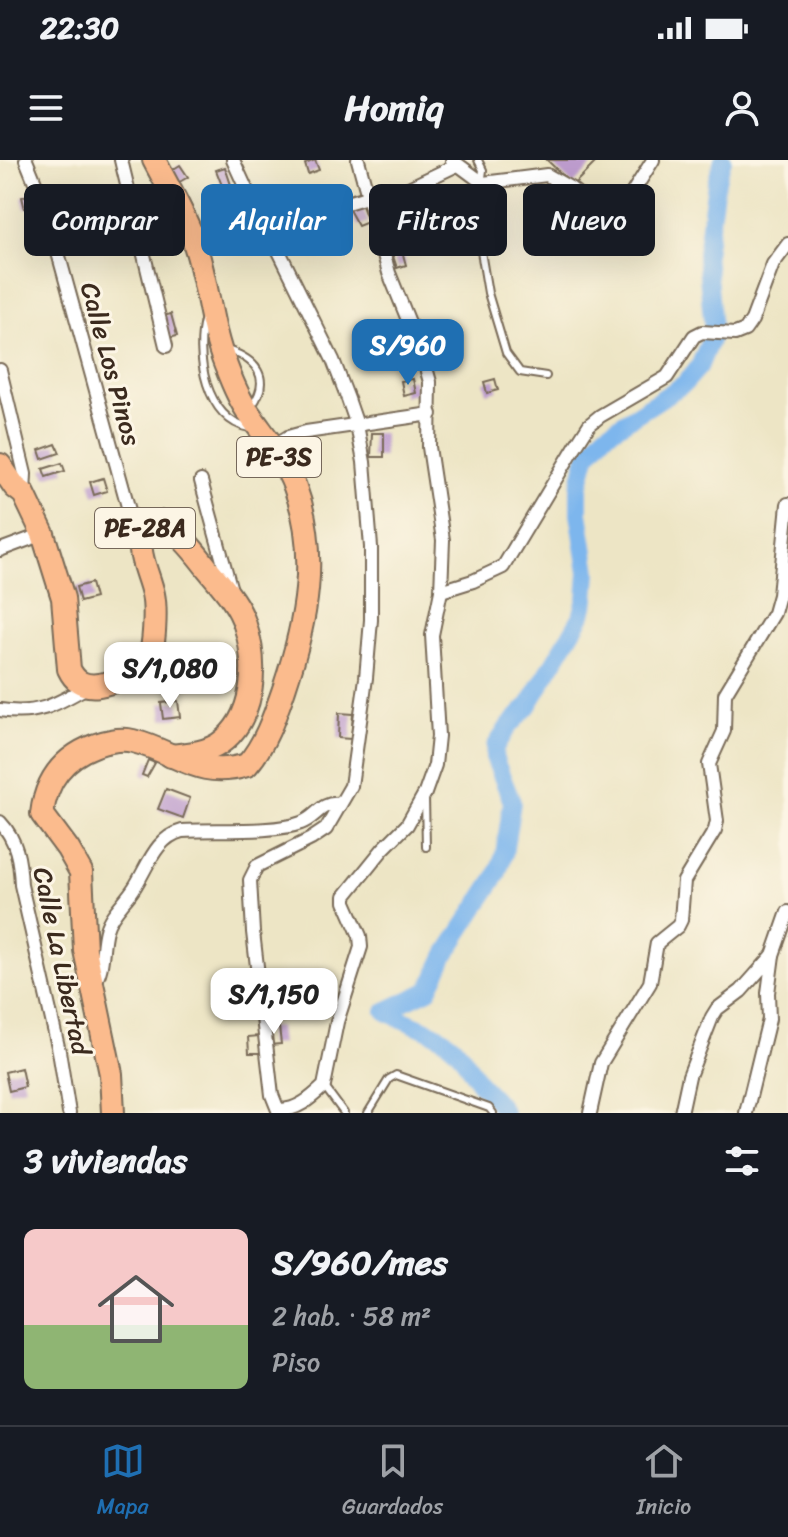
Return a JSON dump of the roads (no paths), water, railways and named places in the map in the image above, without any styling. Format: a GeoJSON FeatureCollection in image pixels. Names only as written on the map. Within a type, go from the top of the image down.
{"type":"FeatureCollection","features":[{"type":"Feature","properties":{"kind":"highway","name":"PE-3S"},"geometry":{"type":"LineString","coordinates":[[154,160],[193,237],[219,348],[261,429],[295,485],[304,521],[309,566],[300,642],[278,705],[259,748],[247,765]]}},
{"type":"Feature","properties":{"kind":"highway"},"geometry":{"type":"LineString","coordinates":[[0,465],[15,487],[24,494],[43,534],[63,598],[69,669],[74,679],[90,685]]}},
{"type":"Feature","properties":{"kind":"highway","name":"PE-28A"},"geometry":{"type":"LineString","coordinates":[[90,685],[125,676],[141,668],[148,660],[154,629],[154,597],[139,541],[143,530],[154,522],[170,527],[203,562],[234,603],[246,626],[251,672],[248,704],[235,729],[217,745]]}},
{"type":"Feature","properties":{"kind":"highway"},"geometry":{"type":"LineString","coordinates":[[113,1113],[111,1074],[85,950],[81,872],[42,814],[44,797],[59,769],[70,757],[108,741],[131,740],[200,769],[217,771],[247,765]]}},
{"type":"Feature","properties":{"kind":"highway"},"geometry":{"type":"LineString","coordinates":[[170,756],[217,745],[230,758],[247,765]]}},
{"type":"Feature","properties":{"kind":"street","name":"Calle Los Pinos"},"geometry":{"type":"LineString","coordinates":[[26,160],[46,209],[130,514],[143,530]]}},
{"type":"Feature","properties":{"kind":"street"},"geometry":{"type":"LineString","coordinates":[[121,160],[166,346]]}},
{"type":"Feature","properties":{"kind":"street"},"geometry":{"type":"LineString","coordinates":[[233,160],[244,184]]}},
{"type":"Feature","properties":{"kind":"street"},"geometry":{"type":"LineString","coordinates":[[358,160],[369,195]]}},
{"type":"Feature","properties":{"kind":"street"},"geometry":{"type":"LineString","coordinates":[[408,184],[454,163],[483,183],[547,175],[570,188],[603,214],[611,216],[619,214],[653,160]]}},
{"type":"Feature","properties":{"kind":"street"},"geometry":{"type":"LineString","coordinates":[[441,591],[503,567],[589,425],[667,377],[694,336],[702,332],[735,334],[745,330],[752,320],[773,264],[788,244]]}},
{"type":"Feature","properties":{"kind":"street"},"geometry":{"type":"LineString","coordinates":[[281,256],[333,360],[357,425],[368,496],[371,620],[351,786],[326,829],[257,866],[250,880],[272,1095],[277,1111],[292,1110],[324,1086],[337,1022],[360,956],[360,936],[345,896],[407,825],[425,793],[435,765],[438,736],[432,635],[441,591],[443,540],[429,447],[430,382],[385,256]]}},
{"type":"Feature","properties":{"kind":"street"},"geometry":{"type":"LineString","coordinates":[[0,370],[25,474],[24,494]]}},
{"type":"Feature","properties":{"kind":"street"},"geometry":{"type":"LineString","coordinates":[[261,429],[288,437],[431,414]]}},
{"type":"Feature","properties":{"kind":"street"},"geometry":{"type":"LineString","coordinates":[[201,481],[234,603]]}},
{"type":"Feature","properties":{"kind":"street"},"geometry":{"type":"LineString","coordinates":[[590,1113],[601,1063],[650,983],[657,943],[681,920],[684,881],[715,830],[717,821],[709,764],[724,731],[725,694],[774,613],[779,595],[788,504]]}},
{"type":"Feature","properties":{"kind":"street"},"geometry":{"type":"LineString","coordinates":[[0,550],[43,534]]}},
{"type":"Feature","properties":{"kind":"street"},"geometry":{"type":"LineString","coordinates":[[0,710],[22,713],[42,710],[90,685]]}},
{"type":"Feature","properties":{"kind":"street"},"geometry":{"type":"LineString","coordinates":[[93,986],[100,975],[107,925],[135,887],[149,859],[166,839],[182,831],[291,826],[310,819],[329,804],[338,804]]}},
{"type":"Feature","properties":{"kind":"street","name":"Calle La Libertad"},"geometry":{"type":"LineString","coordinates":[[0,822],[14,840],[20,864],[21,885],[59,1051],[69,1113]]}},
{"type":"Feature","properties":{"kind":"street"},"geometry":{"type":"LineString","coordinates":[[746,1113],[769,1019],[768,993],[773,955],[788,912]]}},
{"type":"Feature","properties":{"kind":"street"},"geometry":{"type":"LineString","coordinates":[[681,1113],[689,1076],[712,1017],[717,1009],[741,991],[773,955]]}},
{"type":"Feature","properties":{"kind":"lane"},"geometry":{"type":"LineString","coordinates":[[478,160],[483,170],[483,183],[476,222],[488,293],[506,353],[520,372],[546,376]]}},
{"type":"Feature","properties":{"kind":"lane"},"geometry":{"type":"LineString","coordinates":[[209,303],[202,325],[205,379],[227,418],[240,427],[261,429]]}},
{"type":"Feature","properties":{"kind":"lane"},"geometry":{"type":"LineString","coordinates":[[425,793],[426,847]]}},
{"type":"Feature","properties":{"kind":"lane"},"geometry":{"type":"LineString","coordinates":[[368,1113],[389,1079],[400,1075],[489,1108],[493,1113]]}},
{"type":"Feature","properties":{"kind":"lane"},"geometry":{"type":"LineString","coordinates":[[324,1086],[344,1113]]}},
{"type":"Feature","properties":{"kind":"waterway"},"geometry":{"type":"LineString","coordinates":[[713,330],[706,254],[716,183],[723,160]]}},
{"type":"Feature","properties":{"kind":"waterway"},"geometry":{"type":"LineString","coordinates":[[504,1113],[450,1044],[385,1011],[429,990],[446,954],[497,875],[504,854],[512,802],[494,757],[495,747],[508,727],[528,706],[581,617],[586,599],[588,572],[579,513],[579,487],[587,456],[604,435],[684,384],[699,367],[713,333]]}}]}
